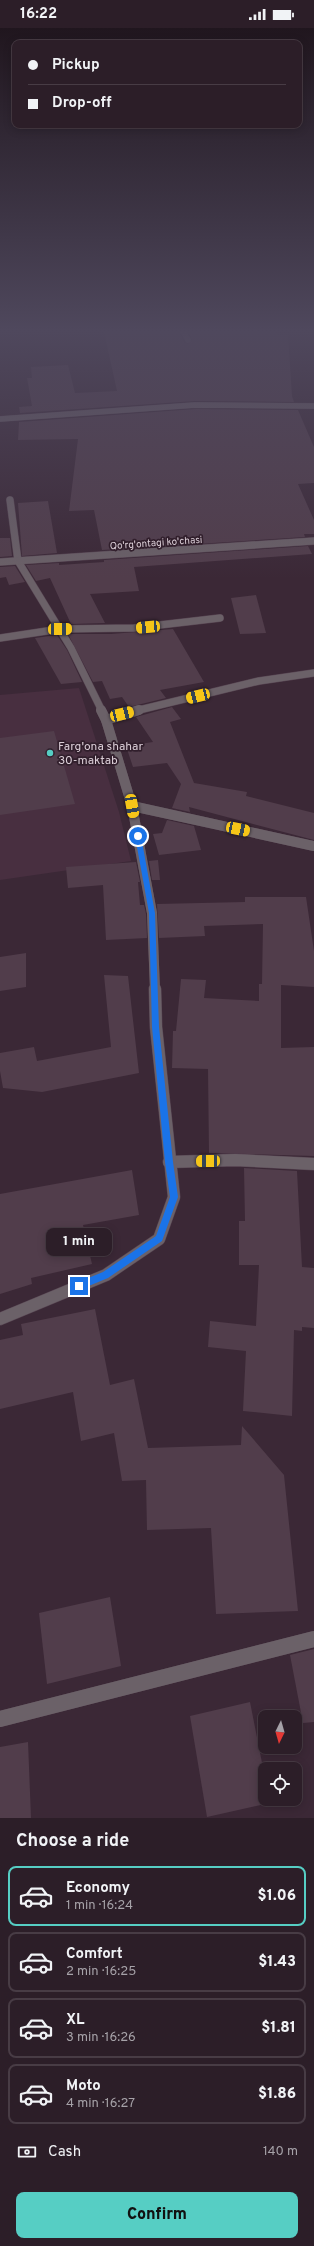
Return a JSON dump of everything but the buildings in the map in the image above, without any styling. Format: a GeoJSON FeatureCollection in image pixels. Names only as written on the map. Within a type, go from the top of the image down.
{"type":"FeatureCollection","features":[{"type":"Feature","properties":{"kind":"street"},"geometry":{"type":"LineString","coordinates":[[0,419],[90,413]]}},
{"type":"Feature","properties":{"kind":"street"},"geometry":{"type":"LineString","coordinates":[[0,1319],[106,1275],[159,1239],[174,1197],[169,1162],[156,1027],[152,913],[132,806],[106,720],[60,629],[18,561],[10,500]]}},
{"type":"Feature","properties":{"kind":"street","name":"Qo'rg'ontagi ko'chasi"},"geometry":{"type":"LineString","coordinates":[[0,562],[314,541]]}},
{"type":"Feature","properties":{"kind":"street"},"geometry":{"type":"LineString","coordinates":[[0,638],[60,629],[134,628],[220,618]]}},
{"type":"Feature","properties":{"kind":"street"},"geometry":{"type":"LineString","coordinates":[[106,720],[122,714],[259,681],[314,673]]}},
{"type":"Feature","properties":{"kind":"street"},"geometry":{"type":"LineString","coordinates":[[132,806],[314,846]]}},
{"type":"Feature","properties":{"kind":"street"},"geometry":{"type":"LineString","coordinates":[[169,1162],[235,1160],[314,1164]]}},
{"type":"Feature","properties":{"kind":"street"},"geometry":{"type":"LineString","coordinates":[[0,1719],[314,1639]]}},
{"type":"Feature","properties":{"kind":"shaded area","name":"Farg'ona shahar 30-maktab"},"geometry":{"type":"Polygon","coordinates":[[[79,688],[119,812],[131,861],[0,880],[0,695],[79,688]]]}},
{"type":"Feature","properties":{"kind":"place","name":"Farg'ona shahar 30-maktab"},"geometry":{"type":"Point","coordinates":[50,753]}},
{"type":"Feature","properties":{"kind":"route"},"geometry":{"type":"LineString","coordinates":[[79,1286],[106,1275],[159,1239],[174,1197],[169,1162],[156,1027],[152,913],[138,836]]}}]}
